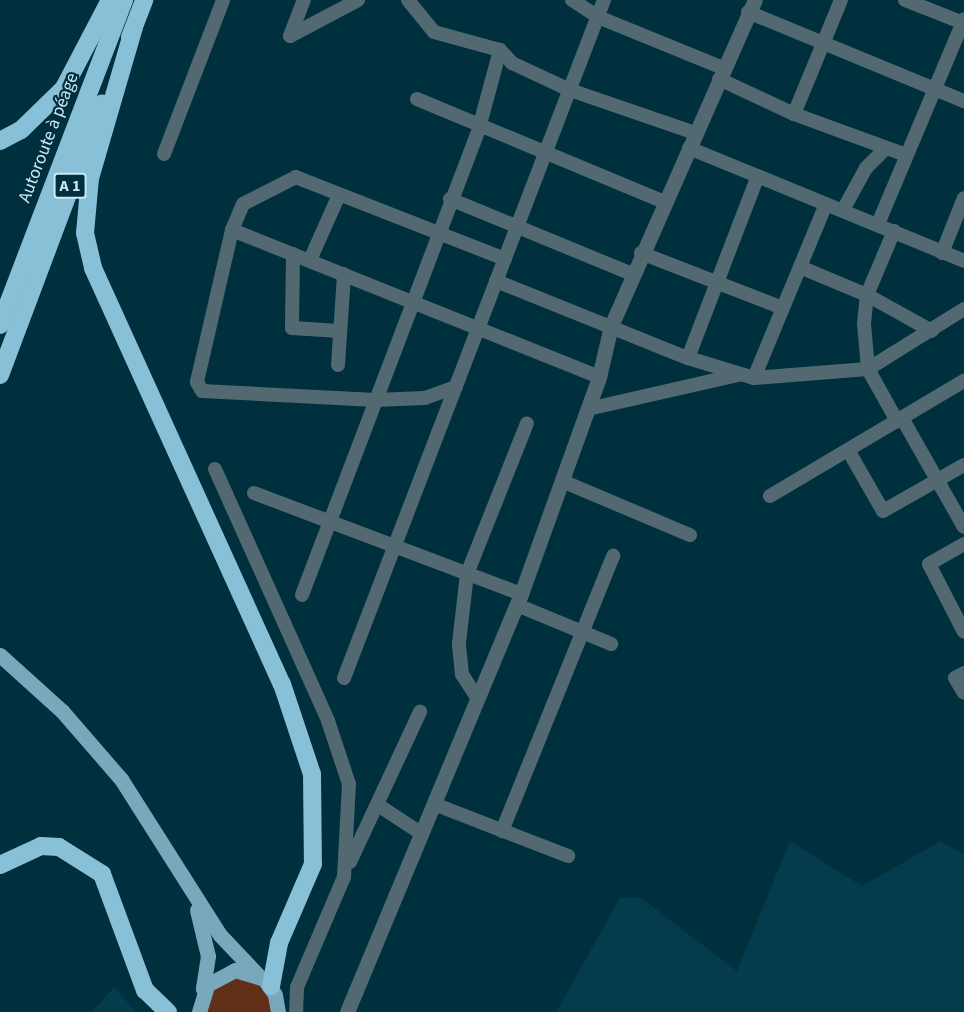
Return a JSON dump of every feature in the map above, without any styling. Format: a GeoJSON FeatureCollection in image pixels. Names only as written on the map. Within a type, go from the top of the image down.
{"type":"FeatureCollection","features":[{"type":"Feature","properties":{"kind":"highway"},"geometry":{"type":"LineString","coordinates":[[0,141],[21,130],[64,88],[110,0]]}},
{"type":"Feature","properties":{"kind":"highway","name":"Autoroute à péage"},"geometry":{"type":"LineString","coordinates":[[0,325],[124,0]]}},
{"type":"Feature","properties":{"kind":"highway","name":"A 1"},"geometry":{"type":"LineString","coordinates":[[0,375],[144,0]]}},
{"type":"Feature","properties":{"kind":"highway"},"geometry":{"type":"LineString","coordinates":[[134,27],[90,178],[85,233],[93,268],[282,684],[312,774],[313,864],[264,980]]}},
{"type":"Feature","properties":{"kind":"highway"},"geometry":{"type":"LineString","coordinates":[[0,865],[41,846],[59,847],[81,856],[102,874],[145,990],[168,1012]]}},
{"type":"Feature","properties":{"kind":"main road"},"geometry":{"type":"LineString","coordinates":[[0,655],[62,711],[122,779],[193,895],[228,946],[264,980],[278,1012]]}},
{"type":"Feature","properties":{"kind":"main road"},"geometry":{"type":"LineString","coordinates":[[193,895],[208,956],[199,1012]]}},
{"type":"Feature","properties":{"kind":"main road"},"geometry":{"type":"LineString","coordinates":[[203,991],[224,972],[264,980]]}},
{"type":"Feature","properties":{"kind":"street"},"geometry":{"type":"LineString","coordinates":[[164,154],[223,0]]}},
{"type":"Feature","properties":{"kind":"street"},"geometry":{"type":"LineString","coordinates":[[304,0],[290,36],[358,0]]}},
{"type":"Feature","properties":{"kind":"street"},"geometry":{"type":"LineString","coordinates":[[408,0],[434,32],[500,50],[512,63],[570,90],[695,133]]}},
{"type":"Feature","properties":{"kind":"street"},"geometry":{"type":"LineString","coordinates":[[572,0],[598,17],[721,74],[794,114],[906,155]]}},
{"type":"Feature","properties":{"kind":"street"},"geometry":{"type":"LineString","coordinates":[[344,678],[604,0]]}},
{"type":"Feature","properties":{"kind":"street"},"geometry":{"type":"LineString","coordinates":[[794,114],[841,0]]}},
{"type":"Feature","properties":{"kind":"street"},"geometry":{"type":"LineString","coordinates":[[878,224],[963,20],[912,1]]}},
{"type":"Feature","properties":{"kind":"street"},"geometry":{"type":"LineString","coordinates":[[347,1012],[519,600],[599,377],[610,326],[751,4],[822,46],[934,87],[964,101]]}},
{"type":"Feature","properties":{"kind":"street"},"geometry":{"type":"LineString","coordinates":[[302,595],[437,233],[479,129],[500,50]]}},
{"type":"Feature","properties":{"kind":"street"},"geometry":{"type":"LineString","coordinates":[[417,99],[479,129],[664,202]]}},
{"type":"Feature","properties":{"kind":"street"},"geometry":{"type":"LineString","coordinates":[[689,148],[964,261]]}},
{"type":"Feature","properties":{"kind":"street"},"geometry":{"type":"LineString","coordinates":[[843,210],[866,168],[886,148]]}},
{"type":"Feature","properties":{"kind":"street"},"geometry":{"type":"LineString","coordinates":[[688,358],[715,282],[758,176]]}},
{"type":"Feature","properties":{"kind":"street"},"geometry":{"type":"LineString","coordinates":[[456,387],[425,398],[375,400],[202,391],[196,382],[232,230],[243,204],[296,177],[505,259]]}},
{"type":"Feature","properties":{"kind":"street"},"geometry":{"type":"LineString","coordinates":[[310,260],[339,195]]}},
{"type":"Feature","properties":{"kind":"street"},"geometry":{"type":"LineString","coordinates":[[942,253],[964,198]]}},
{"type":"Feature","properties":{"kind":"street"},"geometry":{"type":"LineString","coordinates":[[450,199],[632,274]]}},
{"type":"Feature","properties":{"kind":"street"},"geometry":{"type":"LineString","coordinates":[[749,376],[783,308],[826,204]]}},
{"type":"Feature","properties":{"kind":"street"},"geometry":{"type":"LineString","coordinates":[[232,230],[480,326],[599,377]]}},
{"type":"Feature","properties":{"kind":"street"},"geometry":{"type":"LineString","coordinates":[[894,231],[867,295],[868,369],[938,480],[964,527]]}},
{"type":"Feature","properties":{"kind":"street"},"geometry":{"type":"LineString","coordinates":[[641,253],[783,308]]}},
{"type":"Feature","properties":{"kind":"street"},"geometry":{"type":"LineString","coordinates":[[293,254],[292,328],[340,331]]}},
{"type":"Feature","properties":{"kind":"street"},"geometry":{"type":"LineString","coordinates":[[800,267],[867,295],[932,331]]}},
{"type":"Feature","properties":{"kind":"street"},"geometry":{"type":"LineString","coordinates":[[338,365],[344,274]]}},
{"type":"Feature","properties":{"kind":"street"},"geometry":{"type":"LineString","coordinates":[[496,281],[688,358],[749,376]]}},
{"type":"Feature","properties":{"kind":"street"},"geometry":{"type":"LineString","coordinates":[[588,409],[687,382],[868,369],[964,309]]}},
{"type":"Feature","properties":{"kind":"street"},"geometry":{"type":"LineString","coordinates":[[770,496],[964,381]]}},
{"type":"Feature","properties":{"kind":"street"},"geometry":{"type":"LineString","coordinates":[[478,699],[462,674],[460,654],[467,574],[527,423]]}},
{"type":"Feature","properties":{"kind":"street"},"geometry":{"type":"LineString","coordinates":[[848,450],[883,511],[964,465]]}},
{"type":"Feature","properties":{"kind":"street"},"geometry":{"type":"LineString","coordinates":[[215,469],[342,756],[351,816],[344,877]]}},
{"type":"Feature","properties":{"kind":"street"},"geometry":{"type":"LineString","coordinates":[[562,481],[690,535]]}},
{"type":"Feature","properties":{"kind":"street"},"geometry":{"type":"LineString","coordinates":[[254,493],[467,574],[582,632],[611,644]]}},
{"type":"Feature","properties":{"kind":"street"},"geometry":{"type":"LineString","coordinates":[[964,544],[929,564],[964,632]]}},
{"type":"Feature","properties":{"kind":"street"},"geometry":{"type":"LineString","coordinates":[[502,831],[613,556]]}},
{"type":"Feature","properties":{"kind":"street"},"geometry":{"type":"LineString","coordinates":[[964,673],[955,678],[964,693]]}},
{"type":"Feature","properties":{"kind":"street"},"geometry":{"type":"LineString","coordinates":[[296,1012],[297,987],[344,877],[420,712]]}},
{"type":"Feature","properties":{"kind":"street"},"geometry":{"type":"LineString","coordinates":[[434,804],[568,856]]}},
{"type":"Feature","properties":{"kind":"street"},"geometry":{"type":"LineString","coordinates":[[378,805],[422,834]]}},
{"type":"Feature","properties":{"kind":"shaded area"},"geometry":{"type":"Polygon","coordinates":[[[790,841],[862,886],[941,841],[964,855],[964,1012],[556,1012],[620,898],[641,898],[737,971],[790,841]]]}},
{"type":"Feature","properties":{"kind":"shaded area"},"geometry":{"type":"Polygon","coordinates":[[[230,976],[253,978],[269,995],[272,1012],[203,1012],[206,994],[230,976]]]}},
{"type":"Feature","properties":{"kind":"shaded area"},"geometry":{"type":"Polygon","coordinates":[[[114,987],[136,1012],[92,1012],[114,987]]]}}]}
